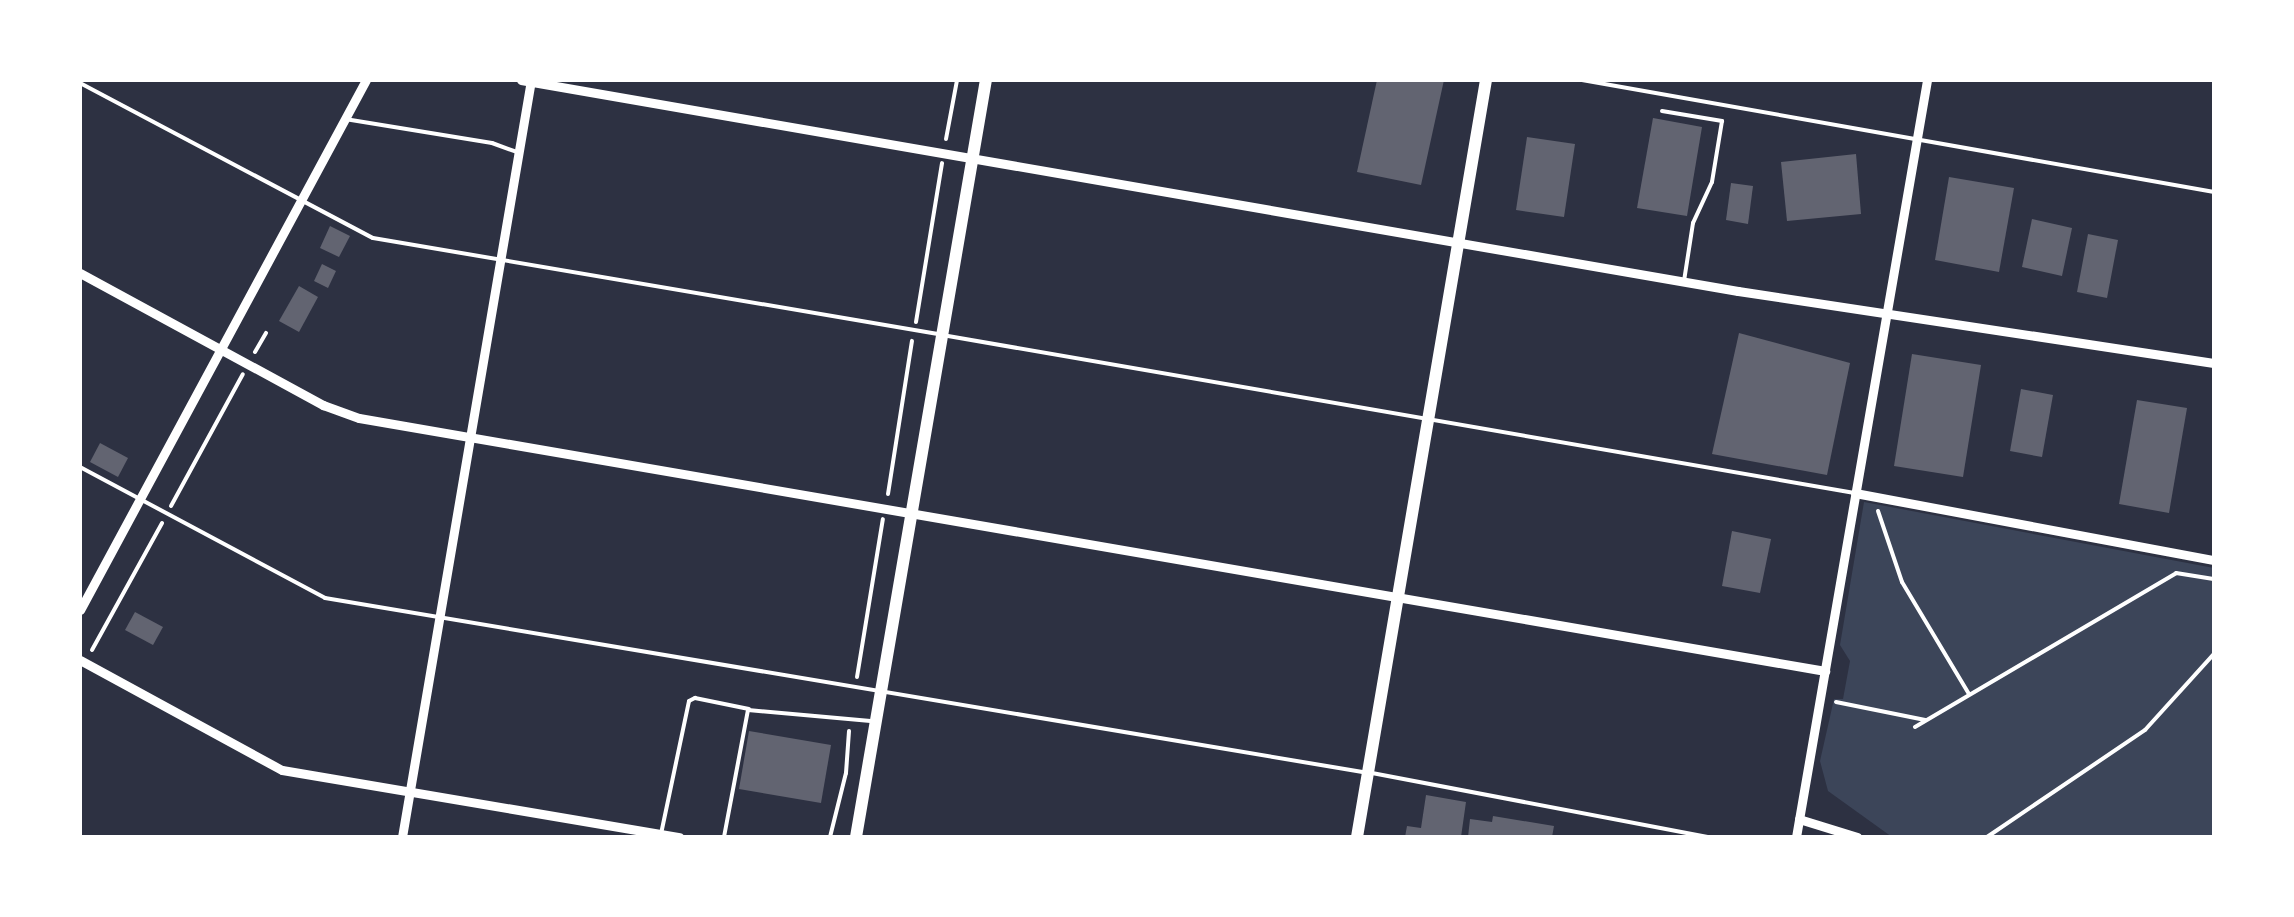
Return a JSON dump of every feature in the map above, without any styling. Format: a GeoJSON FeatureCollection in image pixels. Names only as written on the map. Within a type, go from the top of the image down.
{"type":"FeatureCollection","features":[{"type":"Feature","properties":{"kind":"main road"},"geometry":{"type":"LineString","coordinates":[[856,837],[986,80]]}},
{"type":"Feature","properties":{"kind":"main road"},"geometry":{"type":"LineString","coordinates":[[1357,837],[1486,80]]}},
{"type":"Feature","properties":{"kind":"street"},"geometry":{"type":"LineString","coordinates":[[80,610],[366,80]]}},
{"type":"Feature","properties":{"kind":"street"},"geometry":{"type":"LineString","coordinates":[[402,837],[501,261],[528,80],[1684,281],[2214,363]]}},
{"type":"Feature","properties":{"kind":"street"},"geometry":{"type":"LineString","coordinates":[[1796,837],[1927,80]]}},
{"type":"Feature","properties":{"kind":"street"},"geometry":{"type":"LineString","coordinates":[[80,273],[343,413],[1824,670]]}},
{"type":"Feature","properties":{"kind":"street"},"geometry":{"type":"LineString","coordinates":[[1854,494],[2214,560]]}},
{"type":"Feature","properties":{"kind":"street"},"geometry":{"type":"LineString","coordinates":[[80,660],[282,770],[678,837]]}},
{"type":"Feature","properties":{"kind":"street"},"geometry":{"type":"LineString","coordinates":[[1799,819],[1857,837]]}},
{"type":"Feature","properties":{"kind":"lane"},"geometry":{"type":"LineString","coordinates":[[1582,80],[2214,192]]}},
{"type":"Feature","properties":{"kind":"lane"},"geometry":{"type":"LineString","coordinates":[[80,83],[373,238],[1854,494]]}},
{"type":"Feature","properties":{"kind":"lane"},"geometry":{"type":"LineString","coordinates":[[1662,111],[1722,120],[1712,182],[1693,223],[1684,281]]}},
{"type":"Feature","properties":{"kind":"lane"},"geometry":{"type":"LineString","coordinates":[[345,120],[492,143],[518,152]]}},
{"type":"Feature","properties":{"kind":"lane"},"geometry":{"type":"LineString","coordinates":[[80,467],[325,598],[1368,773],[1710,837]]}},
{"type":"Feature","properties":{"kind":"lane"},"geometry":{"type":"LineString","coordinates":[[661,834],[689,701],[695,698],[749,709],[876,721]]}},
{"type":"Feature","properties":{"kind":"lane"},"geometry":{"type":"LineString","coordinates":[[724,837],[743,717],[749,709]]}},
{"type":"Feature","properties":{"kind":"path"},"geometry":{"type":"LineString","coordinates":[[856,686],[957,80]]}},
{"type":"Feature","properties":{"kind":"path"},"geometry":{"type":"LineString","coordinates":[[248,365],[266,333]]}},
{"type":"Feature","properties":{"kind":"path"},"geometry":{"type":"LineString","coordinates":[[1877,506],[1902,582],[1969,694]]}},
{"type":"Feature","properties":{"kind":"path"},"geometry":{"type":"LineString","coordinates":[[1916,728],[2176,572],[2214,579]]}},
{"type":"Feature","properties":{"kind":"path"},"geometry":{"type":"LineString","coordinates":[[1987,837],[2145,730],[2214,654]]}},
{"type":"Feature","properties":{"kind":"path"},"geometry":{"type":"LineString","coordinates":[[1836,702],[1925,720]]}},
{"type":"Feature","properties":{"kind":"path"},"geometry":{"type":"LineString","coordinates":[[830,837],[846,774],[850,718]]}},
{"type":"Feature","properties":{"kind":"shaded area"},"geometry":{"type":"Polygon","coordinates":[[[1864,502],[2214,568],[2214,837],[1892,837],[1828,791],[1820,761],[1834,699],[1843,699],[1850,661],[1840,645],[1864,502]]]}},
{"type":"Feature","properties":{"kind":"building"},"geometry":{"type":"Polygon","coordinates":[[[1377,80],[1444,80],[1421,185],[1357,172],[1377,80]]]}},
{"type":"Feature","properties":{"kind":"building"},"geometry":{"type":"Polygon","coordinates":[[[1653,118],[1702,127],[1687,216],[1637,208],[1653,118]]]}},
{"type":"Feature","properties":{"kind":"building"},"geometry":{"type":"Polygon","coordinates":[[[1527,137],[1575,144],[1564,217],[1516,210],[1527,137]]]}},
{"type":"Feature","properties":{"kind":"building"},"geometry":{"type":"Polygon","coordinates":[[[1856,154],[1861,214],[1787,221],[1781,162],[1856,154]]]}},
{"type":"Feature","properties":{"kind":"building"},"geometry":{"type":"Polygon","coordinates":[[[1949,177],[2014,188],[1999,272],[1935,260],[1949,177]]]}},
{"type":"Feature","properties":{"kind":"building"},"geometry":{"type":"Polygon","coordinates":[[[1731,183],[1753,186],[1748,224],[1726,220],[1731,183]]]}},
{"type":"Feature","properties":{"kind":"building"},"geometry":{"type":"Polygon","coordinates":[[[2032,219],[2072,228],[2062,276],[2022,267],[2032,219]]]}},
{"type":"Feature","properties":{"kind":"building"},"geometry":{"type":"Polygon","coordinates":[[[330,226],[350,236],[339,257],[320,248],[330,226]]]}},
{"type":"Feature","properties":{"kind":"building"},"geometry":{"type":"Polygon","coordinates":[[[2088,234],[2118,240],[2107,298],[2077,292],[2088,234]]]}},
{"type":"Feature","properties":{"kind":"building"},"geometry":{"type":"Polygon","coordinates":[[[322,264],[336,271],[328,288],[314,281],[322,264]]]}},
{"type":"Feature","properties":{"kind":"building"},"geometry":{"type":"Polygon","coordinates":[[[299,286],[318,297],[299,332],[279,321],[299,286]]]}},
{"type":"Feature","properties":{"kind":"building"},"geometry":{"type":"Polygon","coordinates":[[[1739,333],[1850,363],[1827,475],[1712,454],[1739,333]]]}},
{"type":"Feature","properties":{"kind":"building"},"geometry":{"type":"Polygon","coordinates":[[[1912,354],[1981,365],[1963,477],[1894,466],[1912,354]]]}},
{"type":"Feature","properties":{"kind":"building"},"geometry":{"type":"Polygon","coordinates":[[[2021,389],[2053,395],[2042,457],[2010,451],[2021,389]]]}},
{"type":"Feature","properties":{"kind":"building"},"geometry":{"type":"Polygon","coordinates":[[[2137,400],[2187,408],[2169,513],[2119,504],[2137,400]]]}},
{"type":"Feature","properties":{"kind":"building"},"geometry":{"type":"Polygon","coordinates":[[[100,443],[128,458],[118,477],[90,462],[100,443]]]}},
{"type":"Feature","properties":{"kind":"building"},"geometry":{"type":"Polygon","coordinates":[[[1732,531],[1771,539],[1760,593],[1722,586],[1732,531]]]}},
{"type":"Feature","properties":{"kind":"building"},"geometry":{"type":"Polygon","coordinates":[[[135,612],[163,627],[153,645],[125,630],[135,612]]]}},
{"type":"Feature","properties":{"kind":"building"},"geometry":{"type":"Polygon","coordinates":[[[749,731],[831,745],[821,803],[739,789],[749,731]]]}},
{"type":"Feature","properties":{"kind":"building"},"geometry":{"type":"Polygon","coordinates":[[[1426,795],[1466,802],[1461,837],[1405,837],[1407,826],[1421,828],[1426,795]]]}},
{"type":"Feature","properties":{"kind":"building"},"geometry":{"type":"Polygon","coordinates":[[[1493,816],[1554,826],[1552,837],[1468,837],[1470,819],[1492,822],[1493,816]]]}}]}
